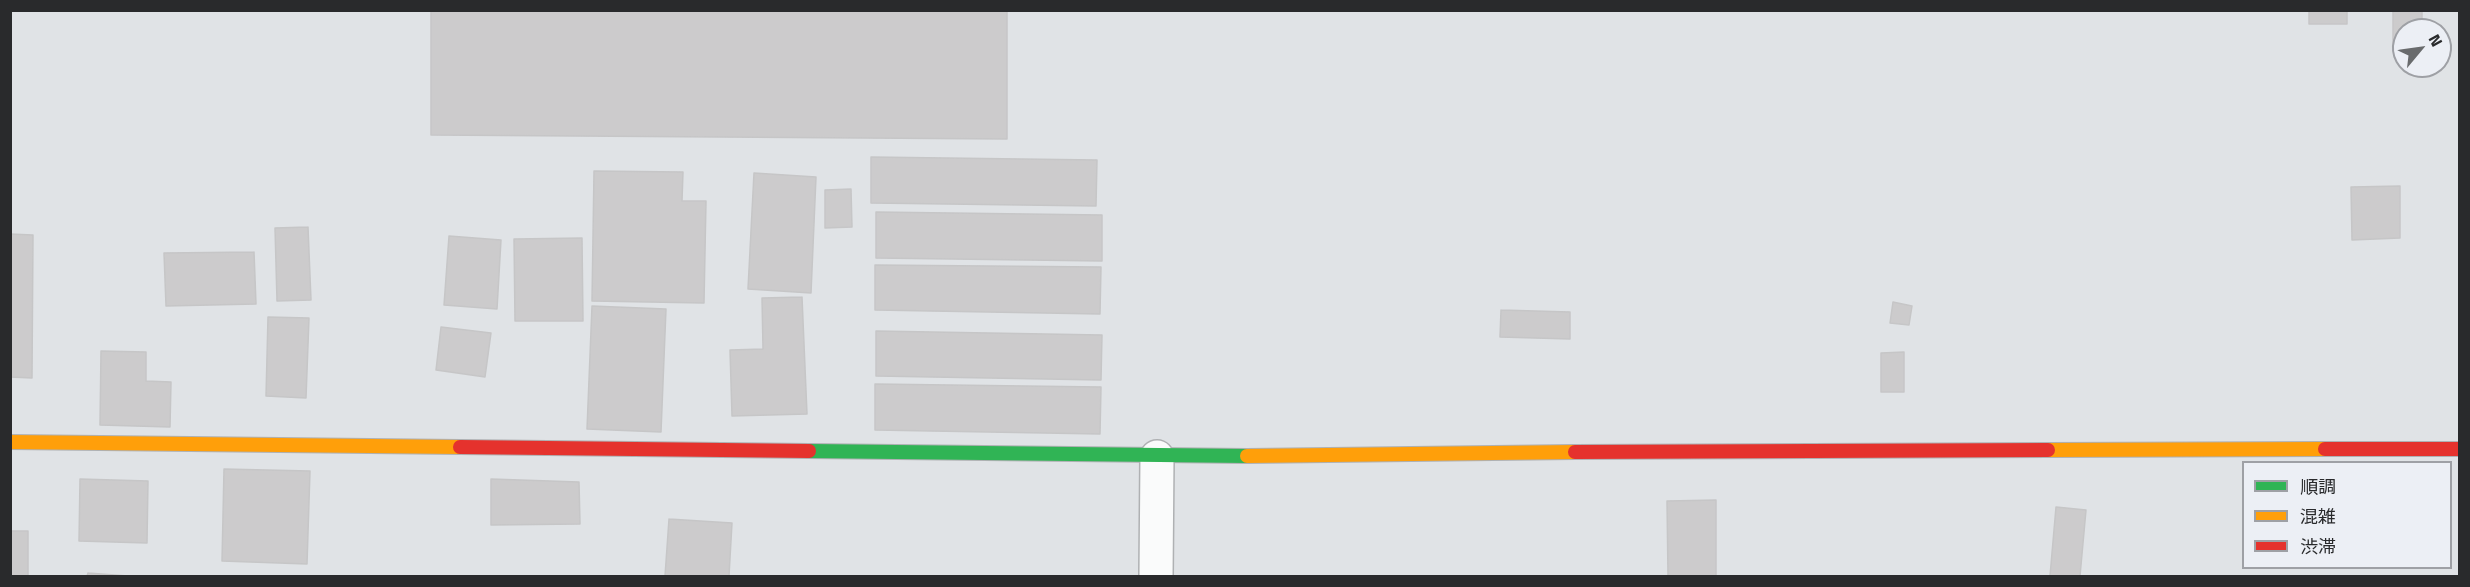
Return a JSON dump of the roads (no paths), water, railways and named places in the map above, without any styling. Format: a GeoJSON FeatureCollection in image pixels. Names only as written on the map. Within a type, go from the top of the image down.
{"type":"FeatureCollection","features":[{"type":"Feature","properties":{"kind":"street"},"geometry":{"type":"LineString","coordinates":[[10,442],[1157,457],[1719,450],[2460,448]]}},
{"type":"Feature","properties":{"kind":"street"},"geometry":{"type":"LineString","coordinates":[[1156,576],[1157,457]]}}]}
